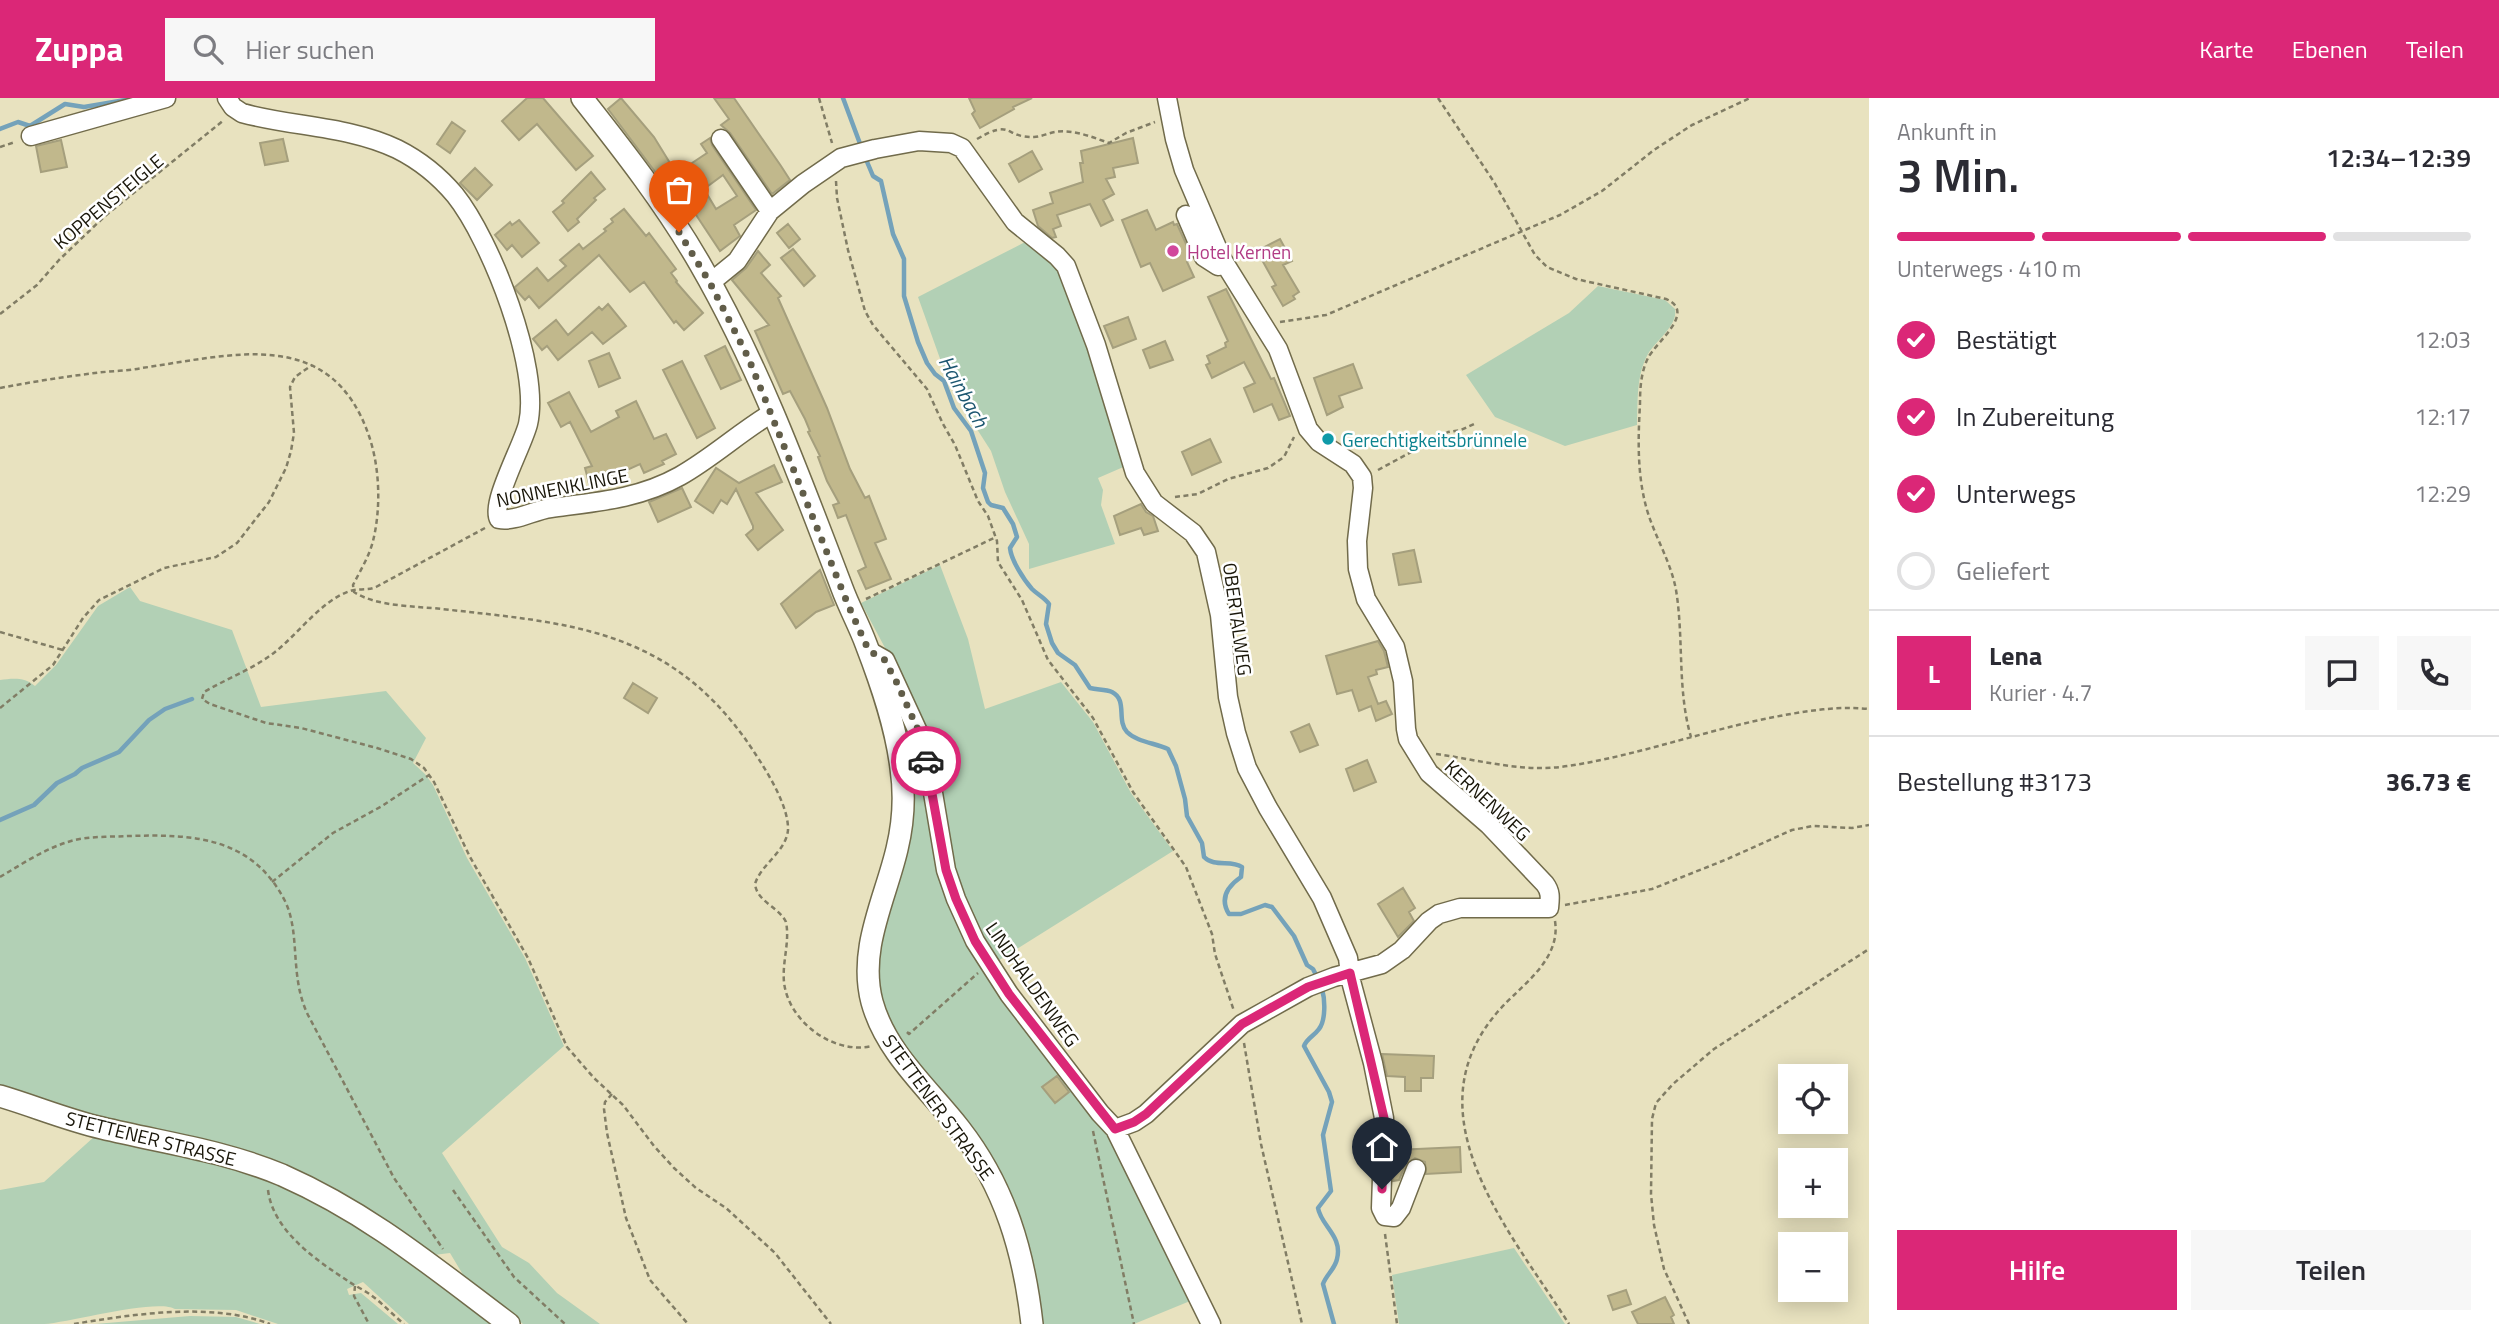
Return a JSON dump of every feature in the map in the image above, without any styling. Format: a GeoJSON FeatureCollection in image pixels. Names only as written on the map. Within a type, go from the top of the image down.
{"type":"FeatureCollection","features":[{"type":"Feature","properties":{"kind":"main road","name":"STETTENER STRASSE"},"geometry":{"type":"LineString","coordinates":[[582,98],[646,183],[710,283],[748,357],[869,651],[890,716],[903,781],[901,828],[892,869],[872,933],[868,971],[870,994],[887,1038],[961,1130],[997,1187],[1007,1208],[1020,1250],[1032,1324]]}},
{"type":"Feature","properties":{"kind":"main road","name":"STETTENER STRASSE"},"geometry":{"type":"LineString","coordinates":[[0,1096],[89,1125],[205,1149],[271,1171],[324,1195],[376,1225],[509,1324]]}},
{"type":"Feature","properties":{"kind":"street"},"geometry":{"type":"LineString","coordinates":[[32,136],[166,98]]}},
{"type":"Feature","properties":{"kind":"street"},"geometry":{"type":"LineString","coordinates":[[1167,98],[1184,170],[1225,264],[1285,365],[1304,419],[1315,438],[1353,464],[1362,477]]}},
{"type":"Feature","properties":{"kind":"street"},"geometry":{"type":"LineString","coordinates":[[232,104],[295,125],[361,136],[396,148],[439,178],[470,217],[512,313],[530,381],[531,405],[528,424],[522,446],[498,500],[498,518]]}},
{"type":"Feature","properties":{"kind":"street"},"geometry":{"type":"LineString","coordinates":[[721,139],[769,211]]}},
{"type":"Feature","properties":{"kind":"street"},"geometry":{"type":"LineString","coordinates":[[710,283],[740,258],[769,211],[835,162],[875,149],[926,141],[951,143],[962,148]]}},
{"type":"Feature","properties":{"kind":"street","name":"OBERTALWEG"},"geometry":{"type":"LineString","coordinates":[[962,148],[1015,222],[1066,266],[1096,345],[1135,473],[1154,503],[1193,533],[1203,546],[1217,600],[1228,697],[1241,752],[1261,796],[1325,903],[1346,953],[1384,1118],[1381,1208],[1385,1216]]}},
{"type":"Feature","properties":{"kind":"street"},"geometry":{"type":"LineString","coordinates":[[1185,215],[1205,258],[1217,266],[1225,264]]}},
{"type":"Feature","properties":{"kind":"street","name":"NONNENKLINGE"},"geometry":{"type":"LineString","coordinates":[[498,518],[506,520],[544,509],[612,501],[660,486],[686,473],[772,413]]}},
{"type":"Feature","properties":{"kind":"street","name":"KERNENWEG"},"geometry":{"type":"LineString","coordinates":[[1362,477],[1357,541],[1360,579],[1368,604],[1389,633],[1395,647],[1403,681],[1406,729],[1414,748],[1429,773],[1489,825],[1545,884],[1550,895],[1549,908]]}},
{"type":"Feature","properties":{"kind":"street","name":"LINDHALDENWEG"},"geometry":{"type":"LineString","coordinates":[[869,651],[885,660],[919,732],[948,879],[971,934],[989,965],[1045,1042],[1115,1129],[1211,1324]]}},
{"type":"Feature","properties":{"kind":"street"},"geometry":{"type":"LineString","coordinates":[[1115,1129],[1146,1114],[1237,1027],[1296,993],[1329,978],[1374,967],[1389,959],[1402,950],[1429,921],[1445,912],[1466,908],[1549,908]]}},
{"type":"Feature","properties":{"kind":"street"},"geometry":{"type":"LineString","coordinates":[[1385,1216],[1394,1217],[1400,1211],[1416,1169]]}},
{"type":"Feature","properties":{"kind":"path"},"geometry":{"type":"LineString","coordinates":[[819,98],[835,162],[837,198],[861,303],[873,325],[925,386],[955,445],[978,501],[987,514],[996,537],[998,562],[1023,600],[1048,660],[1093,718],[1133,792],[1186,867],[1212,934],[1237,1027],[1241,1031],[1261,1144],[1302,1324]]}},
{"type":"Feature","properties":{"kind":"path"},"geometry":{"type":"LineString","coordinates":[[1438,98],[1489,174],[1539,259],[1557,273],[1666,299],[1673,302],[1677,308],[1675,323],[1653,349],[1644,368],[1640,391],[1638,446],[1646,505],[1675,588],[1685,704],[1691,737]]}},
{"type":"Feature","properties":{"kind":"path"},"geometry":{"type":"LineString","coordinates":[[1263,324],[1326,315],[1582,204],[1672,138],[1704,119],[1750,98]]}},
{"type":"Feature","properties":{"kind":"path","name":"KOPPENSTEIGLE"},"geometry":{"type":"LineString","coordinates":[[0,314],[37,285],[105,216],[169,167],[232,104]]}},
{"type":"Feature","properties":{"kind":"path"},"geometry":{"type":"LineString","coordinates":[[962,148],[996,129],[1035,137],[1058,131],[1082,134],[1109,142],[1126,132],[1170,117]]}},
{"type":"Feature","properties":{"kind":"path"},"geometry":{"type":"LineString","coordinates":[[0,388],[225,356],[285,357],[312,365],[334,378],[355,404],[367,430],[376,464],[377,494],[373,540],[353,590],[360,596],[388,602],[506,616],[591,632],[630,644],[654,654],[696,683],[718,705],[753,750],[770,779],[788,827],[786,839],[755,884],[758,894],[782,915],[786,922],[784,982],[792,1007],[808,1027],[838,1043],[862,1048],[898,1033],[909,1034],[952,994],[989,965]]}},
{"type":"Feature","properties":{"kind":"path"},"geometry":{"type":"LineString","coordinates":[[0,708],[45,673],[64,650],[89,610],[103,597],[164,568],[216,557],[230,549],[242,537],[269,502],[286,468],[294,433],[290,387],[295,377],[312,365]]}},
{"type":"Feature","properties":{"kind":"path"},"geometry":{"type":"LineString","coordinates":[[1169,496],[1198,494],[1276,463],[1286,454],[1304,419]]}},
{"type":"Feature","properties":{"kind":"path"},"geometry":{"type":"LineString","coordinates":[[1362,477],[1448,432],[1474,424]]}},
{"type":"Feature","properties":{"kind":"path","name":"NONNENKLINGE"},"geometry":{"type":"LineString","coordinates":[[429,775],[416,762],[406,757],[301,728],[266,723],[210,704],[202,698],[204,692],[247,671],[275,652],[320,609],[353,590],[376,587],[442,553],[498,518]]}},
{"type":"Feature","properties":{"kind":"path"},"geometry":{"type":"LineString","coordinates":[[849,607],[996,537]]}},
{"type":"Feature","properties":{"kind":"path"},"geometry":{"type":"LineString","coordinates":[[0,632],[64,650]]}},
{"type":"Feature","properties":{"kind":"path"},"geometry":{"type":"LineString","coordinates":[[1414,748],[1500,765],[1547,768],[1646,750],[1741,724],[1816,710],[1840,707],[1869,709]]}},
{"type":"Feature","properties":{"kind":"path"},"geometry":{"type":"LineString","coordinates":[[272,882],[333,833],[382,806],[429,775],[470,857],[528,958],[562,1038],[674,1168],[696,1188],[726,1208],[775,1252],[831,1324]]}},
{"type":"Feature","properties":{"kind":"path"},"geometry":{"type":"LineString","coordinates":[[1569,1324],[1496,1212],[1472,1157],[1461,1108],[1463,1077],[1479,1038],[1497,1011],[1534,975],[1552,950],[1556,923],[1549,908],[1652,889],[1792,830],[1813,826],[1852,828],[1869,825]]}},
{"type":"Feature","properties":{"kind":"path"},"geometry":{"type":"LineString","coordinates":[[0,877],[36,857],[76,840],[162,836],[207,839],[225,844],[249,858],[272,882],[289,911],[296,977],[302,1002],[394,1178],[441,1246],[452,1279]]}},
{"type":"Feature","properties":{"kind":"path"},"geometry":{"type":"LineString","coordinates":[[1689,1324],[1664,1269],[1654,1225],[1651,1194],[1653,1119],[1656,1103],[1673,1084],[1714,1049],[1869,950]]}},
{"type":"Feature","properties":{"kind":"path"},"geometry":{"type":"LineString","coordinates":[[612,1094],[604,1106],[607,1133],[626,1218],[650,1280],[688,1324]]}},
{"type":"Feature","properties":{"kind":"path"},"geometry":{"type":"LineString","coordinates":[[1092,1124],[1134,1324]]}},
{"type":"Feature","properties":{"kind":"path"},"geometry":{"type":"LineString","coordinates":[[271,1171],[269,1195],[282,1226],[311,1254],[369,1293],[404,1324]]}},
{"type":"Feature","properties":{"kind":"path"},"geometry":{"type":"LineString","coordinates":[[453,1190],[514,1277],[565,1324]]}},
{"type":"Feature","properties":{"kind":"path"},"geometry":{"type":"LineString","coordinates":[[1385,1216],[1386,1251],[1397,1324]]}},
{"type":"Feature","properties":{"kind":"path"},"geometry":{"type":"LineString","coordinates":[[355,1285],[355,1296],[369,1324]]}},
{"type":"Feature","properties":{"kind":"path"},"geometry":{"type":"LineString","coordinates":[[74,1324],[143,1315],[208,1312],[239,1315],[270,1324]]}},
{"type":"Feature","properties":{"kind":"green space"},"geometry":{"type":"Polygon","coordinates":[[[1029,240],[1059,262],[1128,465],[1098,478],[1103,490],[1101,505],[1115,544],[1029,569],[1029,544],[1005,492],[991,451],[959,401],[943,367],[918,297],[1029,240]]]}},
{"type":"Feature","properties":{"kind":"green space"},"geometry":{"type":"Polygon","coordinates":[[[1598,286],[1665,300],[1675,309],[1670,327],[1648,354],[1641,371],[1637,425],[1565,446],[1495,417],[1466,375],[1569,313],[1598,286]]]}},
{"type":"Feature","properties":{"kind":"green space"},"geometry":{"type":"Polygon","coordinates":[[[940,565],[968,639],[985,709],[1061,682],[1093,722],[1131,793],[1173,851],[993,964],[959,897],[891,659],[861,603],[940,565]]]}},
{"type":"Feature","properties":{"kind":"green space"},"geometry":{"type":"Polygon","coordinates":[[[130,587],[140,601],[232,630],[261,707],[386,691],[426,738],[413,763],[433,785],[467,858],[525,958],[564,1046],[442,1153],[502,1247],[529,1263],[557,1293],[600,1324],[523,1324],[465,1278],[450,1253],[434,1255],[393,1226],[99,1119],[0,1088],[0,680],[19,679],[35,686],[56,665],[98,606],[130,587]]]}},
{"type":"Feature","properties":{"kind":"green space"},"geometry":{"type":"Polygon","coordinates":[[[885,670],[903,705],[953,902],[1113,1136],[1195,1299],[1134,1324],[1041,1324],[1029,1245],[1008,1186],[985,1147],[898,1039],[882,1007],[876,970],[884,926],[910,837],[885,670]]]}},
{"type":"Feature","properties":{"kind":"green space"},"geometry":{"type":"Polygon","coordinates":[[[95,1136],[220,1163],[258,1175],[294,1191],[330,1209],[397,1252],[493,1324],[409,1324],[363,1282],[347,1289],[349,1295],[361,1293],[398,1324],[278,1324],[236,1310],[151,1306],[44,1324],[0,1324],[0,1190],[44,1182],[95,1136]]]}},
{"type":"Feature","properties":{"kind":"green space"},"geometry":{"type":"Polygon","coordinates":[[[1514,1248],[1565,1324],[1399,1324],[1392,1275],[1514,1248]]]}},
{"type":"Feature","properties":{"kind":"green space"},"geometry":{"type":"Polygon","coordinates":[[[190,1316],[236,1317],[260,1324],[95,1324],[190,1316]]]}},
{"type":"Feature","properties":{"kind":"building"},"geometry":{"type":"Polygon","coordinates":[[[527,98],[543,98],[593,156],[576,170],[537,124],[519,140],[502,121],[527,98]]]}},
{"type":"Feature","properties":{"kind":"building"},"geometry":{"type":"Polygon","coordinates":[[[621,98],[654,137],[673,168],[659,177],[608,109],[621,98]]]}},
{"type":"Feature","properties":{"kind":"building"},"geometry":{"type":"Polygon","coordinates":[[[714,98],[734,98],[790,180],[772,194],[730,133],[721,125],[729,119],[714,98]]]}},
{"type":"Feature","properties":{"kind":"building"},"geometry":{"type":"Polygon","coordinates":[[[969,98],[1032,98],[980,128],[972,114],[975,111],[969,98]]]}},
{"type":"Feature","properties":{"kind":"building"},"geometry":{"type":"Polygon","coordinates":[[[452,122],[465,131],[450,153],[437,144],[452,122]]]}},
{"type":"Feature","properties":{"kind":"building"},"geometry":{"type":"Polygon","coordinates":[[[710,138],[756,210],[734,225],[740,236],[720,251],[671,177],[707,153],[701,144],[710,138]],[[723,175],[704,189],[716,209],[737,196],[723,175]]]}},
{"type":"Feature","properties":{"kind":"building"},"geometry":{"type":"Polygon","coordinates":[[[1133,138],[1138,163],[1113,168],[1115,177],[1106,179],[1114,194],[1103,200],[1113,220],[1101,226],[1090,204],[1057,215],[1061,226],[1053,229],[1056,237],[1052,238],[1038,226],[1033,210],[1053,203],[1050,193],[1083,182],[1081,151],[1133,138]]]}},
{"type":"Feature","properties":{"kind":"building"},"geometry":{"type":"Polygon","coordinates":[[[283,139],[288,161],[265,165],[260,143],[283,139]]]}},
{"type":"Feature","properties":{"kind":"building"},"geometry":{"type":"Polygon","coordinates":[[[61,140],[67,167],[41,172],[36,146],[61,140]]]}},
{"type":"Feature","properties":{"kind":"building"},"geometry":{"type":"Polygon","coordinates":[[[1032,151],[1042,169],[1019,182],[1009,164],[1032,151]]]}},
{"type":"Feature","properties":{"kind":"building"},"geometry":{"type":"Polygon","coordinates":[[[475,168],[492,185],[477,200],[460,183],[475,168]]]}},
{"type":"Feature","properties":{"kind":"building"},"geometry":{"type":"Polygon","coordinates":[[[591,172],[605,189],[577,219],[579,222],[568,231],[553,212],[591,172]]]}},
{"type":"Feature","properties":{"kind":"building"},"geometry":{"type":"Polygon","coordinates":[[[624,209],[646,236],[649,233],[676,269],[671,273],[676,282],[703,313],[684,330],[676,321],[674,323],[644,282],[630,292],[599,255],[539,308],[529,296],[525,300],[516,290],[515,287],[537,268],[548,281],[566,266],[560,260],[579,244],[583,249],[606,231],[604,229],[613,222],[611,219],[624,209]]]}},
{"type":"Feature","properties":{"kind":"building"},"geometry":{"type":"Polygon","coordinates":[[[1147,210],[1156,230],[1173,222],[1174,225],[1177,224],[1192,257],[1187,262],[1194,277],[1163,291],[1150,263],[1141,267],[1122,220],[1147,210]]]}},
{"type":"Feature","properties":{"kind":"building"},"geometry":{"type":"Polygon","coordinates":[[[519,220],[539,243],[522,257],[512,245],[507,250],[495,235],[510,222],[512,225],[519,220]]]}},
{"type":"Feature","properties":{"kind":"building"},"geometry":{"type":"Polygon","coordinates":[[[788,224],[800,239],[789,248],[777,233],[788,224]]]}},
{"type":"Feature","properties":{"kind":"building"},"geometry":{"type":"Polygon","coordinates":[[[1280,239],[1292,261],[1283,265],[1299,292],[1293,296],[1295,299],[1283,306],[1272,287],[1276,285],[1257,251],[1280,239]]]}},
{"type":"Feature","properties":{"kind":"building"},"geometry":{"type":"Polygon","coordinates":[[[793,249],[815,276],[804,286],[781,258],[793,249]]]}},
{"type":"Feature","properties":{"kind":"building"},"geometry":{"type":"Polygon","coordinates":[[[758,251],[770,265],[761,273],[781,296],[778,298],[827,408],[850,469],[865,498],[869,496],[886,539],[875,543],[891,579],[866,589],[858,571],[866,567],[846,515],[838,518],[833,505],[839,503],[827,481],[805,419],[790,391],[783,394],[755,331],[769,325],[732,280],[746,268],[758,251]]]}},
{"type":"Feature","properties":{"kind":"building"},"geometry":{"type":"Polygon","coordinates":[[[1226,289],[1271,379],[1274,378],[1290,416],[1279,420],[1272,404],[1254,412],[1244,388],[1255,383],[1244,362],[1212,378],[1206,365],[1210,363],[1207,356],[1226,347],[1225,343],[1228,341],[1208,297],[1226,289]]]}},
{"type":"Feature","properties":{"kind":"building"},"geometry":{"type":"Polygon","coordinates":[[[608,304],[626,326],[603,344],[592,332],[558,360],[547,346],[542,350],[533,339],[556,320],[568,335],[599,307],[602,310],[608,304]]]}},
{"type":"Feature","properties":{"kind":"building"},"geometry":{"type":"Polygon","coordinates":[[[1128,317],[1136,339],[1113,348],[1104,326],[1128,317]]]}},
{"type":"Feature","properties":{"kind":"building"},"geometry":{"type":"Polygon","coordinates":[[[1165,341],[1173,360],[1150,368],[1143,350],[1165,341]]]}},
{"type":"Feature","properties":{"kind":"building"},"geometry":{"type":"Polygon","coordinates":[[[725,346],[741,380],[721,389],[705,356],[725,346]]]}},
{"type":"Feature","properties":{"kind":"building"},"geometry":{"type":"Polygon","coordinates":[[[609,353],[620,378],[599,387],[589,361],[609,353]]]}},
{"type":"Feature","properties":{"kind":"building"},"geometry":{"type":"Polygon","coordinates":[[[682,361],[715,428],[697,438],[663,370],[682,361]]]}},
{"type":"Feature","properties":{"kind":"building"},"geometry":{"type":"Polygon","coordinates":[[[1353,364],[1362,388],[1339,396],[1343,407],[1327,415],[1314,378],[1353,364]]]}},
{"type":"Feature","properties":{"kind":"building"},"geometry":{"type":"Polygon","coordinates":[[[569,392],[591,432],[619,417],[616,411],[636,401],[654,439],[666,434],[676,454],[662,461],[664,464],[644,473],[640,464],[618,474],[619,479],[590,487],[585,468],[592,466],[570,422],[561,427],[548,403],[569,392]]]}},
{"type":"Feature","properties":{"kind":"building"},"geometry":{"type":"Polygon","coordinates":[[[1210,439],[1221,462],[1192,475],[1182,452],[1210,439]]]}},
{"type":"Feature","properties":{"kind":"building"},"geometry":{"type":"Polygon","coordinates":[[[774,465],[782,482],[756,493],[783,530],[758,550],[746,535],[753,526],[736,489],[727,504],[721,500],[713,513],[695,501],[716,468],[739,483],[774,465]]]}},
{"type":"Feature","properties":{"kind":"building"},"geometry":{"type":"Polygon","coordinates":[[[682,488],[691,507],[658,522],[649,502],[682,488]]]}},
{"type":"Feature","properties":{"kind":"building"},"geometry":{"type":"Polygon","coordinates":[[[1141,504],[1146,512],[1153,516],[1158,531],[1144,535],[1141,528],[1120,535],[1114,516],[1141,504]]]}},
{"type":"Feature","properties":{"kind":"building"},"geometry":{"type":"Polygon","coordinates":[[[1414,550],[1421,582],[1399,585],[1393,554],[1414,550]]]}},
{"type":"Feature","properties":{"kind":"building"},"geometry":{"type":"Polygon","coordinates":[[[820,570],[834,605],[816,612],[796,628],[781,604],[820,570]]]}},
{"type":"Feature","properties":{"kind":"building"},"geometry":{"type":"Polygon","coordinates":[[[1378,641],[1388,667],[1376,670],[1377,674],[1368,677],[1378,704],[1386,701],[1392,714],[1376,721],[1371,706],[1359,711],[1352,690],[1337,694],[1326,656],[1378,641]]]}},
{"type":"Feature","properties":{"kind":"building"},"geometry":{"type":"Polygon","coordinates":[[[633,683],[657,698],[648,713],[624,698],[633,683]]]}},
{"type":"Feature","properties":{"kind":"building"},"geometry":{"type":"Polygon","coordinates":[[[1309,724],[1318,745],[1300,752],[1291,732],[1309,724]]]}},
{"type":"Feature","properties":{"kind":"building"},"geometry":{"type":"Polygon","coordinates":[[[1367,760],[1376,782],[1354,791],[1346,769],[1367,760]]]}},
{"type":"Feature","properties":{"kind":"building"},"geometry":{"type":"Polygon","coordinates":[[[1403,888],[1415,908],[1409,912],[1414,921],[1398,937],[1378,904],[1403,888]]]}},
{"type":"Feature","properties":{"kind":"building"},"geometry":{"type":"Polygon","coordinates":[[[1382,1054],[1434,1056],[1433,1078],[1421,1078],[1421,1091],[1405,1091],[1405,1077],[1387,1076],[1382,1054]]]}},
{"type":"Feature","properties":{"kind":"building"},"geometry":{"type":"Polygon","coordinates":[[[1057,1076],[1069,1092],[1055,1103],[1042,1087],[1057,1076]]]}},
{"type":"Feature","properties":{"kind":"building"},"geometry":{"type":"Polygon","coordinates":[[[1460,1147],[1461,1172],[1426,1174],[1425,1162],[1415,1158],[1406,1164],[1399,1180],[1393,1181],[1396,1150],[1460,1147]]]}},
{"type":"Feature","properties":{"kind":"building"},"geometry":{"type":"Polygon","coordinates":[[[1626,1290],[1631,1304],[1613,1310],[1608,1296],[1626,1290]]]}},
{"type":"Feature","properties":{"kind":"building"},"geometry":{"type":"Polygon","coordinates":[[[1665,1297],[1674,1315],[1671,1317],[1674,1324],[1638,1324],[1632,1312],[1665,1297]]]}},
{"type":"Feature","properties":{"kind":"waterway","name":"Hainbach"},"geometry":{"type":"LineString","coordinates":[[843,98],[862,149]]}},
{"type":"Feature","properties":{"kind":"waterway"},"geometry":{"type":"LineString","coordinates":[[0,129],[18,122],[30,126],[65,104],[84,107],[131,99]]}},
{"type":"Feature","properties":{"kind":"waterway","name":"Hainbach"},"geometry":{"type":"LineString","coordinates":[[865,157],[873,176],[881,181],[893,234],[904,259],[904,296],[918,342],[927,363],[944,381],[954,408],[971,431],[985,473],[983,488],[988,502],[1003,508],[1013,524],[1017,537],[1010,548],[1015,564],[1032,589],[1049,604],[1046,624],[1052,643],[1058,653],[1075,665],[1090,688],[1109,691],[1117,696],[1121,705],[1122,722],[1127,732],[1168,749],[1176,766],[1187,816],[1202,843],[1204,857],[1213,862],[1242,867],[1241,877],[1226,893],[1225,903],[1229,914],[1241,914],[1265,905],[1272,907],[1294,936],[1307,965],[1317,977]]}},
{"type":"Feature","properties":{"kind":"waterway"},"geometry":{"type":"LineString","coordinates":[[0,820],[34,805],[57,783],[82,768],[119,752],[149,720],[165,709],[192,699]]}},
{"type":"Feature","properties":{"kind":"waterway","name":"Hainbach"},"geometry":{"type":"LineString","coordinates":[[1322,989],[1323,1020],[1304,1046],[1332,1102],[1323,1135],[1331,1191],[1318,1208],[1338,1251],[1336,1263],[1323,1284],[1334,1324]]}},
{"type":"Feature","properties":{"kind":"way so far"},"geometry":{"type":"LineString","coordinates":[[679,232],[723,306],[748,357],[849,607],[869,651],[884,659],[897,683],[919,732],[926,761]]}},
{"type":"Feature","properties":{"kind":"place","name":"Hotel Kernen"},"geometry":{"type":"Point","coordinates":[1173,251]}},
{"type":"Feature","properties":{"kind":"place","name":"Gerechtigkeitsbrünnele"},"geometry":{"type":"Point","coordinates":[1328,439]}},
{"type":"Feature","properties":{"kind":"route"},"geometry":{"type":"LineString","coordinates":[[926,761],[946,870],[975,941],[1009,994],[1115,1129],[1129,1125],[1146,1114],[1237,1027],[1308,987],[1350,973],[1384,1118],[1382,1189]]}}]}
